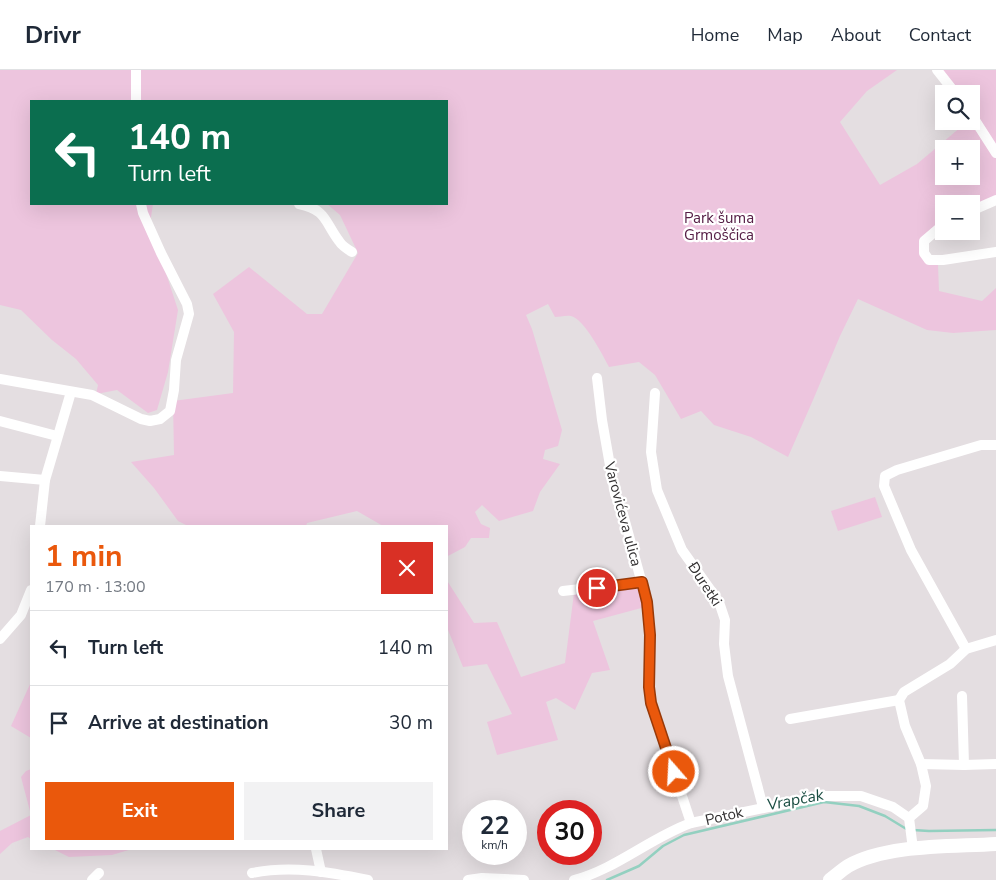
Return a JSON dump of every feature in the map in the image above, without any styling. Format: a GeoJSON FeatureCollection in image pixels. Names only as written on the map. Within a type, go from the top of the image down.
{"type":"FeatureCollection","features":[{"type":"Feature","properties":{"kind":"main road"},"geometry":{"type":"LineString","coordinates":[[830,880],[848,866],[911,832],[996,844]]}},
{"type":"Feature","properties":{"kind":"street"},"geometry":{"type":"LineString","coordinates":[[136,70],[136,100]]}},
{"type":"Feature","properties":{"kind":"street"},"geometry":{"type":"LineString","coordinates":[[937,70],[949,85]]}},
{"type":"Feature","properties":{"kind":"street"},"geometry":{"type":"LineString","coordinates":[[980,128],[996,153]]}},
{"type":"Feature","properties":{"kind":"street"},"geometry":{"type":"LineString","coordinates":[[980,207],[996,200]]}},
{"type":"Feature","properties":{"kind":"street"},"geometry":{"type":"LineString","coordinates":[[0,379],[92,395],[141,419],[150,421],[160,420],[170,411],[174,390],[176,360],[189,314],[187,304],[161,253],[141,205]]}},
{"type":"Feature","properties":{"kind":"street"},"geometry":{"type":"LineString","coordinates":[[303,205],[312,207],[321,213],[340,243],[352,252]]}},
{"type":"Feature","properties":{"kind":"street"},"geometry":{"type":"LineString","coordinates":[[935,232],[924,241],[924,252],[929,260],[943,260],[996,252]]}},
{"type":"Feature","properties":{"kind":"street","name":"Varovićeva ulica"},"geometry":{"type":"LineString","coordinates":[[597,378],[615,494],[623,514],[647,602],[651,703],[691,823]]}},
{"type":"Feature","properties":{"kind":"street"},"geometry":{"type":"LineString","coordinates":[[40,525],[45,480],[71,392]]}},
{"type":"Feature","properties":{"kind":"street","name":"Đuretki"},"geometry":{"type":"LineString","coordinates":[[655,393],[651,452],[657,490],[682,550],[719,602],[725,620],[724,644],[728,676],[763,807]]}},
{"type":"Feature","properties":{"kind":"street"},"geometry":{"type":"LineString","coordinates":[[0,421],[57,436]]}},
{"type":"Feature","properties":{"kind":"street"},"geometry":{"type":"LineString","coordinates":[[966,649],[911,550],[884,486],[886,476],[897,470],[981,446],[996,445]]}},
{"type":"Feature","properties":{"kind":"street"},"geometry":{"type":"LineString","coordinates":[[0,476],[45,480]]}},
{"type":"Feature","properties":{"kind":"street"},"geometry":{"type":"LineString","coordinates":[[563,591],[642,582]]}},
{"type":"Feature","properties":{"kind":"street"},"geometry":{"type":"LineString","coordinates":[[0,638],[21,616],[30,593]]}},
{"type":"Feature","properties":{"kind":"street"},"geometry":{"type":"LineString","coordinates":[[911,832],[923,806],[926,786],[921,764],[905,726],[899,700],[904,692],[950,664],[966,649],[996,640]]}},
{"type":"Feature","properties":{"kind":"street"},"geometry":{"type":"LineString","coordinates":[[962,696],[964,765]]}},
{"type":"Feature","properties":{"kind":"street"},"geometry":{"type":"LineString","coordinates":[[790,719],[899,700]]}},
{"type":"Feature","properties":{"kind":"street"},"geometry":{"type":"LineString","coordinates":[[921,764],[996,764]]}},
{"type":"Feature","properties":{"kind":"street","name":"Potok"},"geometry":{"type":"LineString","coordinates":[[574,880],[604,869],[672,830],[691,823],[822,796],[861,796],[893,807],[911,832]]}},
{"type":"Feature","properties":{"kind":"street"},"geometry":{"type":"LineString","coordinates":[[316,850],[321,872]]}},
{"type":"Feature","properties":{"kind":"street"},"geometry":{"type":"LineString","coordinates":[[252,873],[273,869],[321,872],[368,880]]}},
{"type":"Feature","properties":{"kind":"street"},"geometry":{"type":"LineString","coordinates":[[313,880],[321,872]]}},
{"type":"Feature","properties":{"kind":"street"},"geometry":{"type":"LineString","coordinates":[[468,880],[482,878],[524,880]]}},
{"type":"Feature","properties":{"kind":"green space","name":"Park šuma Grmoščica"},"geometry":{"type":"Polygon","coordinates":[[[0,70],[897,70],[867,91],[840,122],[880,185],[917,164],[935,149],[935,185],[980,185],[980,140],[945,140],[957,130],[980,130],[980,85],[950,85],[939,70],[996,70],[996,196],[980,204],[980,195],[935,195],[935,230],[920,244],[920,253],[923,259],[938,265],[939,291],[982,301],[996,288],[996,330],[953,333],[927,330],[858,299],[788,457],[751,437],[714,425],[701,411],[681,419],[655,375],[639,362],[609,367],[593,338],[582,324],[571,316],[555,317],[548,304],[526,315],[532,329],[562,430],[558,446],[545,450],[543,459],[560,464],[540,492],[533,511],[499,521],[482,505],[475,512],[481,524],[490,528],[489,538],[471,538],[465,547],[448,556],[448,525],[381,525],[357,511],[307,523],[306,525],[186,525],[178,521],[154,488],[131,462],[174,455],[173,401],[233,393],[234,332],[213,294],[249,267],[307,314],[322,314],[358,253],[340,215],[328,205],[448,205],[448,100],[30,100],[30,205],[153,205],[150,224],[178,310],[168,372],[157,410],[148,413],[117,390],[96,394],[98,385],[76,359],[52,340],[21,310],[0,305],[0,70]]]}},
{"type":"Feature","properties":{"kind":"green space"},"geometry":{"type":"Polygon","coordinates":[[[875,497],[882,517],[838,531],[831,511],[875,497]]]}},
{"type":"Feature","properties":{"kind":"green space"},"geometry":{"type":"Polygon","coordinates":[[[448,582],[474,623],[497,622],[521,677],[565,663],[574,593],[636,585],[645,607],[593,621],[610,670],[592,673],[575,710],[556,698],[546,702],[558,740],[497,755],[487,722],[512,714],[487,664],[463,667],[448,630],[448,582]]]}},
{"type":"Feature","properties":{"kind":"green space"},"geometry":{"type":"Polygon","coordinates":[[[30,684],[30,737],[11,726],[30,684]]]}},
{"type":"Feature","properties":{"kind":"green space"},"geometry":{"type":"Polygon","coordinates":[[[30,769],[30,811],[21,777],[30,769]]]}},
{"type":"Feature","properties":{"kind":"green space"},"geometry":{"type":"Polygon","coordinates":[[[30,816],[30,838],[28,837],[12,843],[0,854],[0,831],[30,816]]]}},
{"type":"Feature","properties":{"kind":"green space"},"geometry":{"type":"Polygon","coordinates":[[[55,850],[129,850],[112,855],[69,857],[55,850]]]}},
{"type":"Feature","properties":{"kind":"waterway","name":"Vrapčak"},"geometry":{"type":"LineString","coordinates":[[607,880],[639,866],[663,846],[684,835],[824,802],[859,806],[885,816],[908,830]]}},
{"type":"Feature","properties":{"kind":"waterway","name":"Vrapčak"},"geometry":{"type":"LineString","coordinates":[[913,830],[996,830]]}},
{"type":"Feature","properties":{"kind":"route"},"geometry":{"type":"LineString","coordinates":[[597,588],[642,582],[647,602],[650,635],[649,687],[651,703],[674,772]]}}]}
